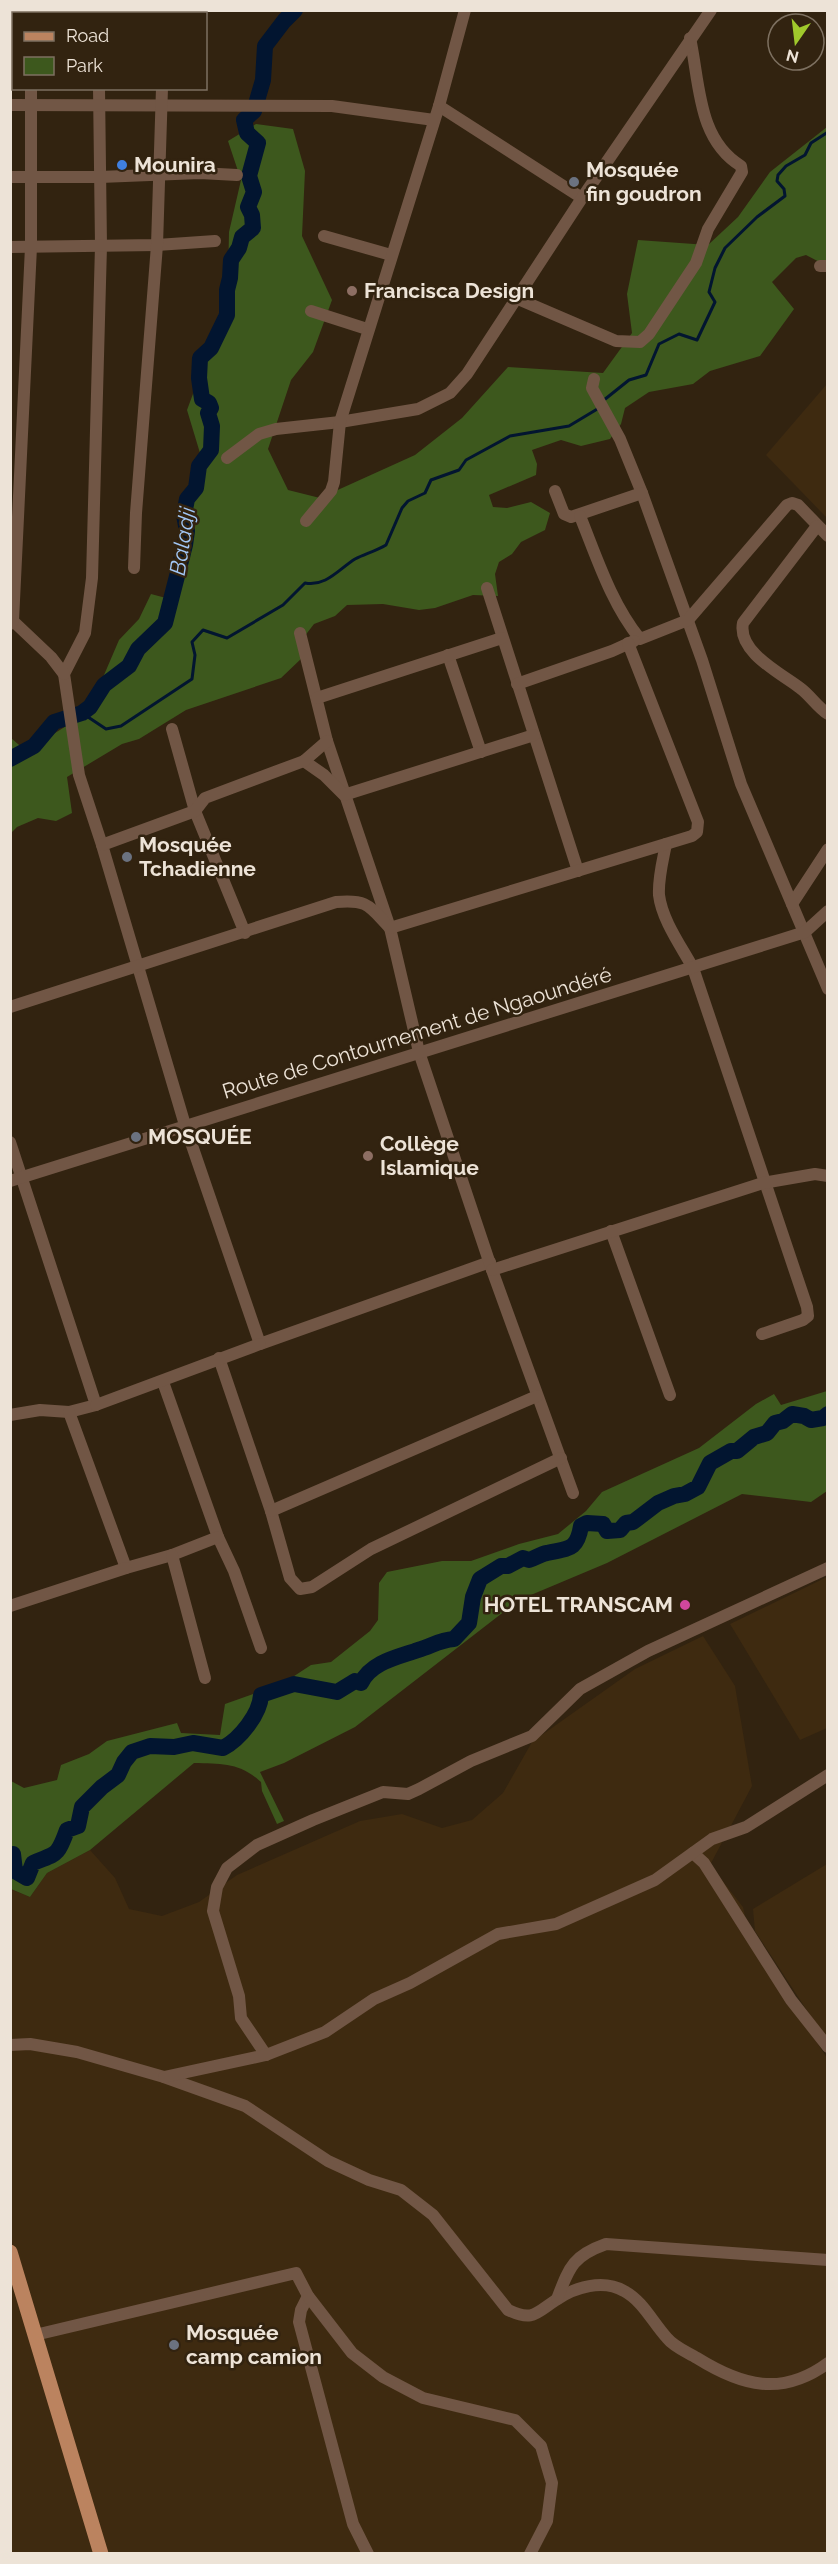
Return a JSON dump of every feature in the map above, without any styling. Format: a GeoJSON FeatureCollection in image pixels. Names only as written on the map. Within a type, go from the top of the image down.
{"type":"FeatureCollection","features":[{"type":"Feature","properties":{"kind":"main road"},"geometry":{"type":"LineString","coordinates":[[10,2252],[101,2553]]}},
{"type":"Feature","properties":{"kind":"street"},"geometry":{"type":"LineString","coordinates":[[306,520],[331,490],[334,482],[340,422],[367,329],[439,106],[465,10]]}},
{"type":"Feature","properties":{"kind":"street"},"geometry":{"type":"LineString","coordinates":[[226,458],[259,434],[268,431],[418,410],[450,393],[467,374],[582,198],[711,10]]}},
{"type":"Feature","properties":{"kind":"street"},"geometry":{"type":"LineString","coordinates":[[518,299],[616,341],[640,342],[650,334],[696,263],[708,229],[742,172],[741,166],[730,160],[713,140],[705,120],[690,38]]}},
{"type":"Feature","properties":{"kind":"street"},"geometry":{"type":"LineString","coordinates":[[31,90],[31,247],[12,623],[51,657],[64,674],[75,760],[185,1125],[260,1344]]}},
{"type":"Feature","properties":{"kind":"street"},"geometry":{"type":"LineString","coordinates":[[64,674],[85,633],[92,578],[101,246],[99,90]]}},
{"type":"Feature","properties":{"kind":"street"},"geometry":{"type":"LineString","coordinates":[[134,568],[136,513],[157,245],[162,90]]}},
{"type":"Feature","properties":{"kind":"street"},"geometry":{"type":"LineString","coordinates":[[10,105],[248,104],[356,108],[434,120]]}},
{"type":"Feature","properties":{"kind":"street"},"geometry":{"type":"LineString","coordinates":[[439,106],[582,198]]}},
{"type":"Feature","properties":{"kind":"street"},"geometry":{"type":"LineString","coordinates":[[10,177],[100,177],[200,173],[237,175]]}},
{"type":"Feature","properties":{"kind":"street"},"geometry":{"type":"LineString","coordinates":[[324,236],[391,255]]}},
{"type":"Feature","properties":{"kind":"street"},"geometry":{"type":"LineString","coordinates":[[10,247],[157,245],[215,241]]}},
{"type":"Feature","properties":{"kind":"street"},"geometry":{"type":"LineString","coordinates":[[311,311],[367,329]]}},
{"type":"Feature","properties":{"kind":"street"},"geometry":{"type":"LineString","coordinates":[[594,379],[592,388],[620,439],[642,493],[688,620],[741,784],[828,989]]}},
{"type":"Feature","properties":{"kind":"street"},"geometry":{"type":"LineString","coordinates":[[555,491],[564,514],[571,517],[642,493]]}},
{"type":"Feature","properties":{"kind":"street"},"geometry":{"type":"LineString","coordinates":[[517,684],[612,651],[688,620],[787,505],[792,503],[798,505],[828,537]]}},
{"type":"Feature","properties":{"kind":"street"},"geometry":{"type":"LineString","coordinates":[[390,928],[692,836],[697,832],[698,822],[634,641],[614,601],[579,516]]}},
{"type":"Feature","properties":{"kind":"street"},"geometry":{"type":"LineString","coordinates":[[817,526],[743,623],[742,628],[745,639],[761,660],[774,672],[802,689],[828,714]]}},
{"type":"Feature","properties":{"kind":"street"},"geometry":{"type":"LineString","coordinates":[[487,588],[578,871]]}},
{"type":"Feature","properties":{"kind":"street"},"geometry":{"type":"LineString","coordinates":[[300,633],[327,741],[390,928],[419,1052],[491,1266],[573,1492]]}},
{"type":"Feature","properties":{"kind":"street"},"geometry":{"type":"LineString","coordinates":[[317,698],[502,638]]}},
{"type":"Feature","properties":{"kind":"street"},"geometry":{"type":"LineString","coordinates":[[448,655],[482,752]]}},
{"type":"Feature","properties":{"kind":"street"},"geometry":{"type":"LineString","coordinates":[[172,729],[195,811],[245,933]]}},
{"type":"Feature","properties":{"kind":"street"},"geometry":{"type":"LineString","coordinates":[[344,795],[534,735]]}},
{"type":"Feature","properties":{"kind":"street"},"geometry":{"type":"LineString","coordinates":[[102,845],[195,811],[199,803],[212,795],[304,761],[327,741]]}},
{"type":"Feature","properties":{"kind":"street"},"geometry":{"type":"LineString","coordinates":[[304,761],[324,775],[344,795]]}},
{"type":"Feature","properties":{"kind":"street"},"geometry":{"type":"LineString","coordinates":[[666,844],[659,896],[666,916],[693,968],[763,1183],[807,1307],[808,1316],[762,1334]]}},
{"type":"Feature","properties":{"kind":"street"},"geometry":{"type":"LineString","coordinates":[[792,904],[828,849]]}},
{"type":"Feature","properties":{"kind":"street"},"geometry":{"type":"LineString","coordinates":[[10,1007],[137,968],[336,902],[356,900],[369,907],[390,928]]}},
{"type":"Feature","properties":{"kind":"street","name":"Route de Contournement de Ngaoundéré"},"geometry":{"type":"LineString","coordinates":[[16,1179],[805,932],[828,911]]}},
{"type":"Feature","properties":{"kind":"street"},"geometry":{"type":"LineString","coordinates":[[10,1142],[16,1179],[96,1405]]}},
{"type":"Feature","properties":{"kind":"street"},"geometry":{"type":"LineString","coordinates":[[10,1415],[40,1410],[69,1412],[96,1405],[163,1382],[219,1358],[491,1266],[763,1183],[815,1174],[828,1176]]}},
{"type":"Feature","properties":{"kind":"street"},"geometry":{"type":"LineString","coordinates":[[611,1231],[670,1395]]}},
{"type":"Feature","properties":{"kind":"street"},"geometry":{"type":"LineString","coordinates":[[219,1358],[271,1511],[290,1578],[300,1588],[312,1587],[371,1549],[561,1458]]}},
{"type":"Feature","properties":{"kind":"street"},"geometry":{"type":"LineString","coordinates":[[163,1382],[218,1537],[234,1571],[261,1648]]}},
{"type":"Feature","properties":{"kind":"street"},"geometry":{"type":"LineString","coordinates":[[271,1511],[537,1396]]}},
{"type":"Feature","properties":{"kind":"street"},"geometry":{"type":"LineString","coordinates":[[69,1412],[126,1568]]}},
{"type":"Feature","properties":{"kind":"street"},"geometry":{"type":"LineString","coordinates":[[10,1606],[171,1555],[218,1537]]}},
{"type":"Feature","properties":{"kind":"street"},"geometry":{"type":"LineString","coordinates":[[171,1555],[206,1678]]}},
{"type":"Feature","properties":{"kind":"street"},"geometry":{"type":"LineString","coordinates":[[266,2055],[241,2018],[238,1996],[213,1911],[217,1887],[227,1868],[257,1845],[313,1820],[382,1792],[398,1794],[414,1791],[471,1761],[532,1736],[580,1689],[669,1641],[828,1568]]}},
{"type":"Feature","properties":{"kind":"street"},"geometry":{"type":"LineString","coordinates":[[164,2077],[266,2055],[325,2032],[374,1999],[410,1983],[498,1934],[556,1924],[655,1880],[712,1839],[746,1827],[828,1775]]}},
{"type":"Feature","properties":{"kind":"street"},"geometry":{"type":"LineString","coordinates":[[693,1853],[704,1863],[791,2000],[828,2047]]}},
{"type":"Feature","properties":{"kind":"street"},"geometry":{"type":"LineString","coordinates":[[10,2045],[30,2044],[77,2052],[164,2077],[245,2106],[328,2161],[369,2180],[401,2190],[433,2215],[508,2310],[522,2317],[539,2314],[557,2299],[594,2284],[624,2290],[637,2300],[669,2341],[723,2374],[750,2383],[776,2385],[811,2376],[828,2363]]}},
{"type":"Feature","properties":{"kind":"street"},"geometry":{"type":"LineString","coordinates":[[557,2299],[570,2266],[590,2250],[606,2244],[828,2260]]}},
{"type":"Feature","properties":{"kind":"street"},"geometry":{"type":"LineString","coordinates":[[35,2335],[296,2273],[308,2296],[352,2353],[383,2377],[423,2398],[514,2420],[541,2446],[552,2483],[547,2521],[530,2553]]}},
{"type":"Feature","properties":{"kind":"street"},"geometry":{"type":"LineString","coordinates":[[308,2296],[301,2310],[299,2322],[353,2524],[368,2553]]}},
{"type":"Feature","properties":{"kind":"shaded area"},"geometry":{"type":"Polygon","coordinates":[[[827,384],[827,518],[766,455],[827,384]]]}},
{"type":"Feature","properties":{"kind":"shaded area"},"geometry":{"type":"Polygon","coordinates":[[[827,1577],[827,1728],[800,1740],[730,1624],[827,1577]]]}},
{"type":"Feature","properties":{"kind":"shaded area"},"geometry":{"type":"Polygon","coordinates":[[[703,1636],[735,1686],[752,1786],[710,1865],[743,1907],[751,1941],[827,2058],[827,2553],[11,2553],[10,1889],[30,1897],[47,1873],[90,1850],[115,1878],[129,1909],[162,1916],[199,1902],[237,1875],[360,1821],[402,1814],[442,1828],[472,1820],[503,1793],[532,1742],[635,1669],[703,1636]]]}},
{"type":"Feature","properties":{"kind":"shaded area"},"geometry":{"type":"Polygon","coordinates":[[[827,1864],[827,2041],[755,1931],[753,1909],[827,1864]]]}},
{"type":"Feature","properties":{"kind":"green space","name":"Baladji"},"geometry":{"type":"Polygon","coordinates":[[[256,124],[293,129],[305,171],[302,236],[332,300],[313,352],[291,380],[268,449],[288,490],[320,498],[415,455],[462,418],[508,367],[603,373],[632,333],[627,294],[638,240],[708,245],[738,217],[770,172],[827,127],[827,266],[806,255],[796,258],[772,282],[794,309],[760,356],[710,371],[693,384],[649,392],[625,408],[621,424],[610,439],[581,446],[561,440],[532,450],[537,464],[536,475],[489,495],[493,507],[507,508],[531,502],[550,513],[545,530],[521,542],[512,554],[499,562],[495,574],[498,596],[473,595],[435,608],[419,610],[383,604],[347,605],[335,616],[314,624],[304,637],[303,657],[281,678],[186,710],[139,739],[122,744],[67,777],[72,813],[56,821],[38,818],[17,827],[11,833],[11,738],[26,751],[84,715],[119,640],[139,619],[151,594],[166,598],[176,578],[182,495],[203,463],[187,410],[206,359],[228,282],[229,232],[241,180],[228,141],[256,124]]]}},
{"type":"Feature","properties":{"kind":"green space"},"geometry":{"type":"Polygon","coordinates":[[[827,1391],[827,1491],[811,1502],[742,1494],[607,1563],[519,1600],[355,1727],[284,1763],[260,1772],[284,1821],[277,1824],[262,1791],[261,1782],[253,1775],[230,1765],[194,1763],[90,1850],[47,1873],[30,1897],[11,1889],[11,1781],[24,1788],[57,1780],[61,1765],[89,1754],[107,1741],[177,1723],[181,1733],[220,1735],[225,1704],[282,1684],[311,1665],[331,1662],[370,1631],[378,1620],[379,1583],[387,1572],[442,1561],[471,1561],[519,1544],[558,1534],[586,1511],[602,1492],[699,1448],[756,1404],[774,1394],[781,1405],[827,1391]]]}},
{"type":"Feature","properties":{"kind":"waterway","name":"Baladji"},"geometry":{"type":"LineString","coordinates":[[10,759],[34,746],[54,722],[82,713],[90,707],[104,685],[129,666],[138,649],[165,623],[185,545],[187,531],[184,515],[187,499],[196,488],[199,466],[211,450],[212,426],[208,413],[211,408],[209,403],[202,399],[199,378],[200,358],[211,348],[227,315],[227,290],[231,260],[239,248],[242,237],[253,228],[252,215],[248,207],[254,192],[249,176],[258,143],[247,133],[244,120],[254,111],[263,80],[265,46],[295,10]]}},
{"type":"Feature","properties":{"kind":"waterway"},"geometry":{"type":"LineString","coordinates":[[604,400],[629,380],[646,375],[659,344],[679,334],[697,340],[715,302],[709,292],[715,268],[725,248],[757,217],[785,196],[784,189],[777,181],[778,175],[786,166],[805,155],[811,143],[828,132]]}},
{"type":"Feature","properties":{"kind":"waterway"},"geometry":{"type":"LineString","coordinates":[[82,713],[106,729],[121,726],[192,679],[195,655],[192,642],[203,630],[227,638],[283,605],[305,583],[313,584],[326,580],[355,559],[386,545],[402,508],[408,501],[425,493],[431,480],[459,470],[466,460],[510,436],[569,426],[599,408]]}},
{"type":"Feature","properties":{"kind":"waterway"},"geometry":{"type":"LineString","coordinates":[[10,1855],[13,1854],[15,1871],[27,1878],[33,1863],[51,1856],[58,1850],[67,1830],[78,1826],[82,1807],[118,1775],[132,1752],[150,1746],[174,1747],[193,1743],[223,1748],[236,1739],[248,1725],[257,1710],[261,1695],[294,1684],[337,1692],[355,1681],[361,1683],[371,1670],[386,1661],[454,1639],[469,1623],[473,1597],[480,1579],[501,1566],[508,1566],[523,1558],[529,1560],[566,1549],[574,1544],[581,1526],[587,1523],[603,1524],[607,1531],[620,1530],[626,1523],[633,1522],[658,1503],[698,1487],[710,1463],[731,1451],[737,1451],[754,1437],[767,1433],[775,1423],[783,1421],[792,1414],[811,1420],[823,1418],[828,1414]]}},
{"type":"Feature","properties":{"kind":"place","name":"Mounira"},"geometry":{"type":"Point","coordinates":[122,165]}},
{"type":"Feature","properties":{"kind":"place","name":"Mosquée fin goudron"},"geometry":{"type":"Point","coordinates":[574,182]}},
{"type":"Feature","properties":{"kind":"place","name":"Francisca Design"},"geometry":{"type":"Point","coordinates":[352,291]}},
{"type":"Feature","properties":{"kind":"place","name":"Mosquée Tchadienne"},"geometry":{"type":"Point","coordinates":[127,857]}},
{"type":"Feature","properties":{"kind":"place","name":"MOSQUÉE"},"geometry":{"type":"Point","coordinates":[136,1137]}},
{"type":"Feature","properties":{"kind":"place","name":"Collège Islamique"},"geometry":{"type":"Point","coordinates":[368,1156]}},
{"type":"Feature","properties":{"kind":"place","name":"HOTEL TRANSCAM"},"geometry":{"type":"Point","coordinates":[685,1605]}},
{"type":"Feature","properties":{"kind":"place","name":"Mosquée camp camion"},"geometry":{"type":"Point","coordinates":[174,2345]}}]}
